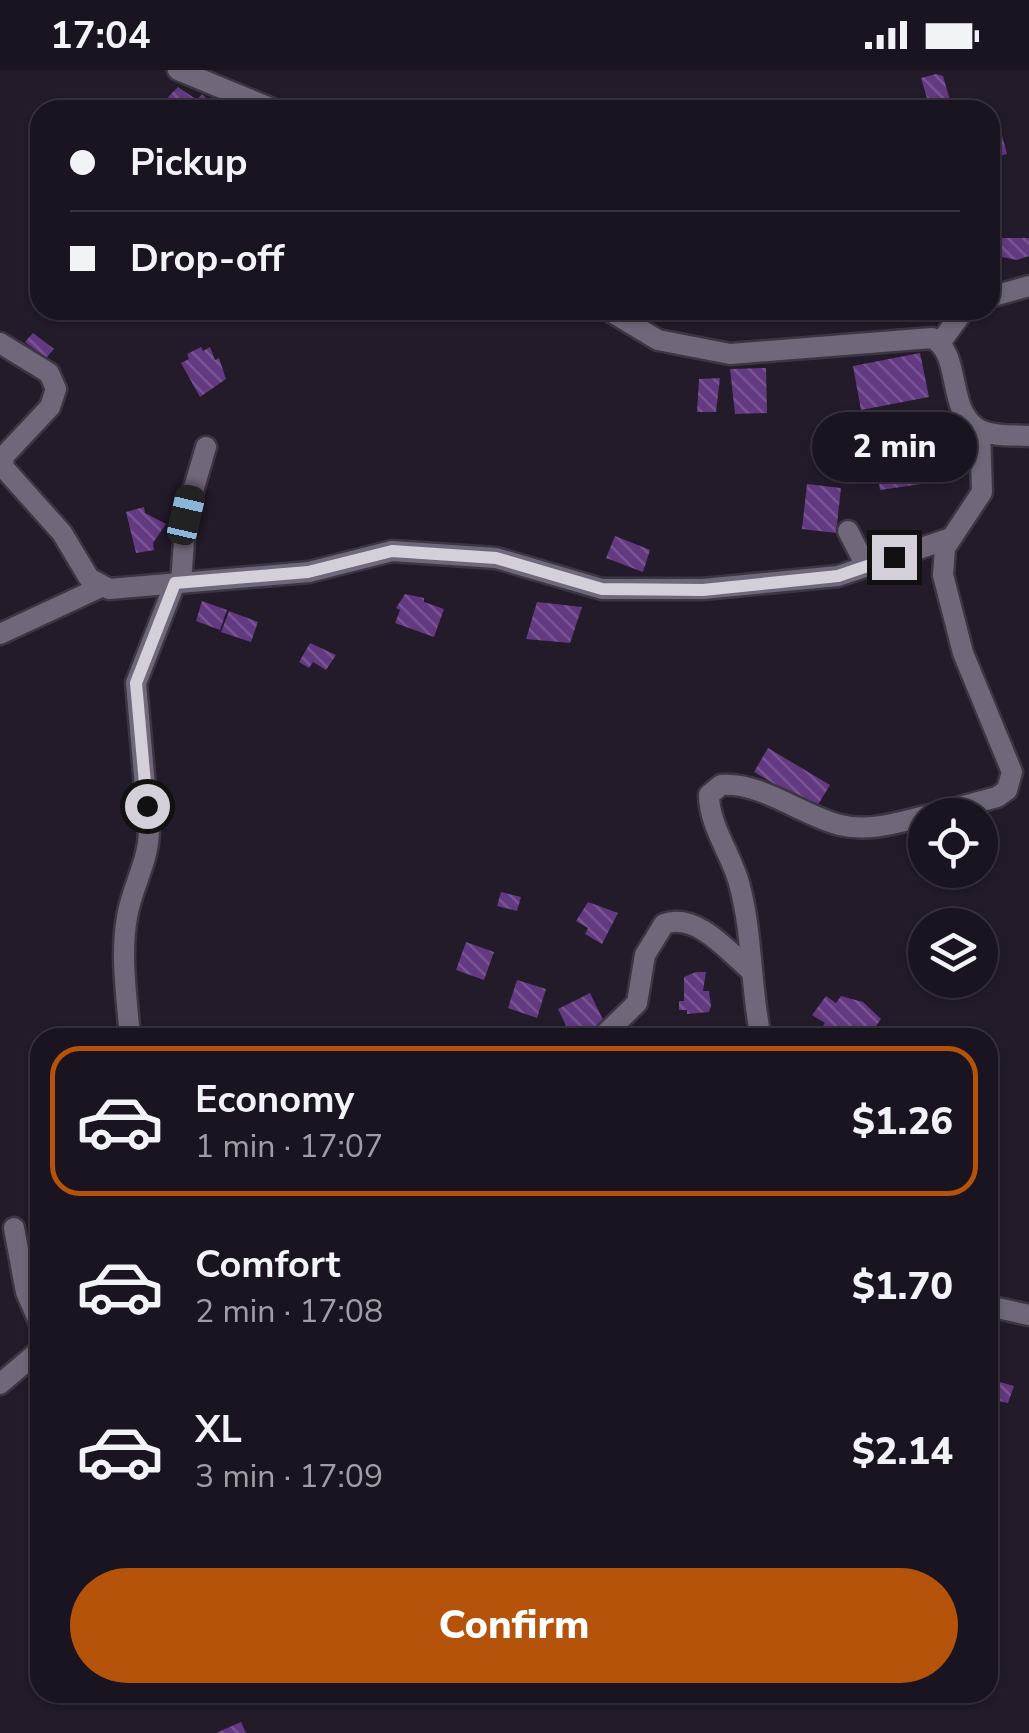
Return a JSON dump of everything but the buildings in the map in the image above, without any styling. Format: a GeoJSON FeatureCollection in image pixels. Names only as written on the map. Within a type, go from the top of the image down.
{"type":"FeatureCollection","features":[{"type":"Feature","properties":{"kind":"street"},"geometry":{"type":"LineString","coordinates":[[178,70],[251,100]]}},
{"type":"Feature","properties":{"kind":"street"},"geometry":{"type":"LineString","coordinates":[[1000,295],[1029,286]]}},
{"type":"Feature","properties":{"kind":"street"},"geometry":{"type":"LineString","coordinates":[[625,320],[658,340],[730,354],[851,347],[917,336],[940,343]]}},
{"type":"Feature","properties":{"kind":"street"},"geometry":{"type":"LineString","coordinates":[[940,343],[957,320]]}},
{"type":"Feature","properties":{"kind":"street"},"geometry":{"type":"LineString","coordinates":[[0,343],[49,373],[56,389],[50,407],[4,456],[3,466],[62,533],[89,578],[102,587]]}},
{"type":"Feature","properties":{"kind":"street"},"geometry":{"type":"LineString","coordinates":[[940,343],[961,409],[980,430],[982,492],[950,538],[942,558],[954,625],[1012,772],[1006,790],[993,798]]}},
{"type":"Feature","properties":{"kind":"street"},"geometry":{"type":"LineString","coordinates":[[980,430],[1029,436]]}},
{"type":"Feature","properties":{"kind":"street"},"geometry":{"type":"LineString","coordinates":[[129,1028],[124,968],[126,918],[148,852],[149,832],[136,683],[178,583],[186,515],[206,447]]}},
{"type":"Feature","properties":{"kind":"street"},"geometry":{"type":"LineString","coordinates":[[848,531],[866,566]]}},
{"type":"Feature","properties":{"kind":"street"},"geometry":{"type":"LineString","coordinates":[[0,634],[102,587],[308,572],[392,551],[496,558],[602,589],[747,586],[838,576],[950,538]]}},
{"type":"Feature","properties":{"kind":"street"},"geometry":{"type":"LineString","coordinates":[[760,1028],[750,970],[752,940],[738,880],[709,804],[714,789],[744,787],[839,825],[862,828],[908,820]]}},
{"type":"Feature","properties":{"kind":"street"},"geometry":{"type":"LineString","coordinates":[[611,1028],[637,1003],[643,963],[664,924],[679,920],[700,928],[750,970]]}},
{"type":"Feature","properties":{"kind":"street"},"geometry":{"type":"LineString","coordinates":[[14,1228],[30,1301]]}},
{"type":"Feature","properties":{"kind":"street"},"geometry":{"type":"LineString","coordinates":[[998,1308],[1029,1315]]}},
{"type":"Feature","properties":{"kind":"street"},"geometry":{"type":"LineString","coordinates":[[0,1384],[30,1358]]}},
{"type":"Feature","properties":{"kind":"route"},"geometry":{"type":"LineString","coordinates":[[147,806],[136,683],[175,583],[266,572],[308,572],[392,551],[496,558],[602,589],[703,590],[838,576],[894,557]]}}]}
